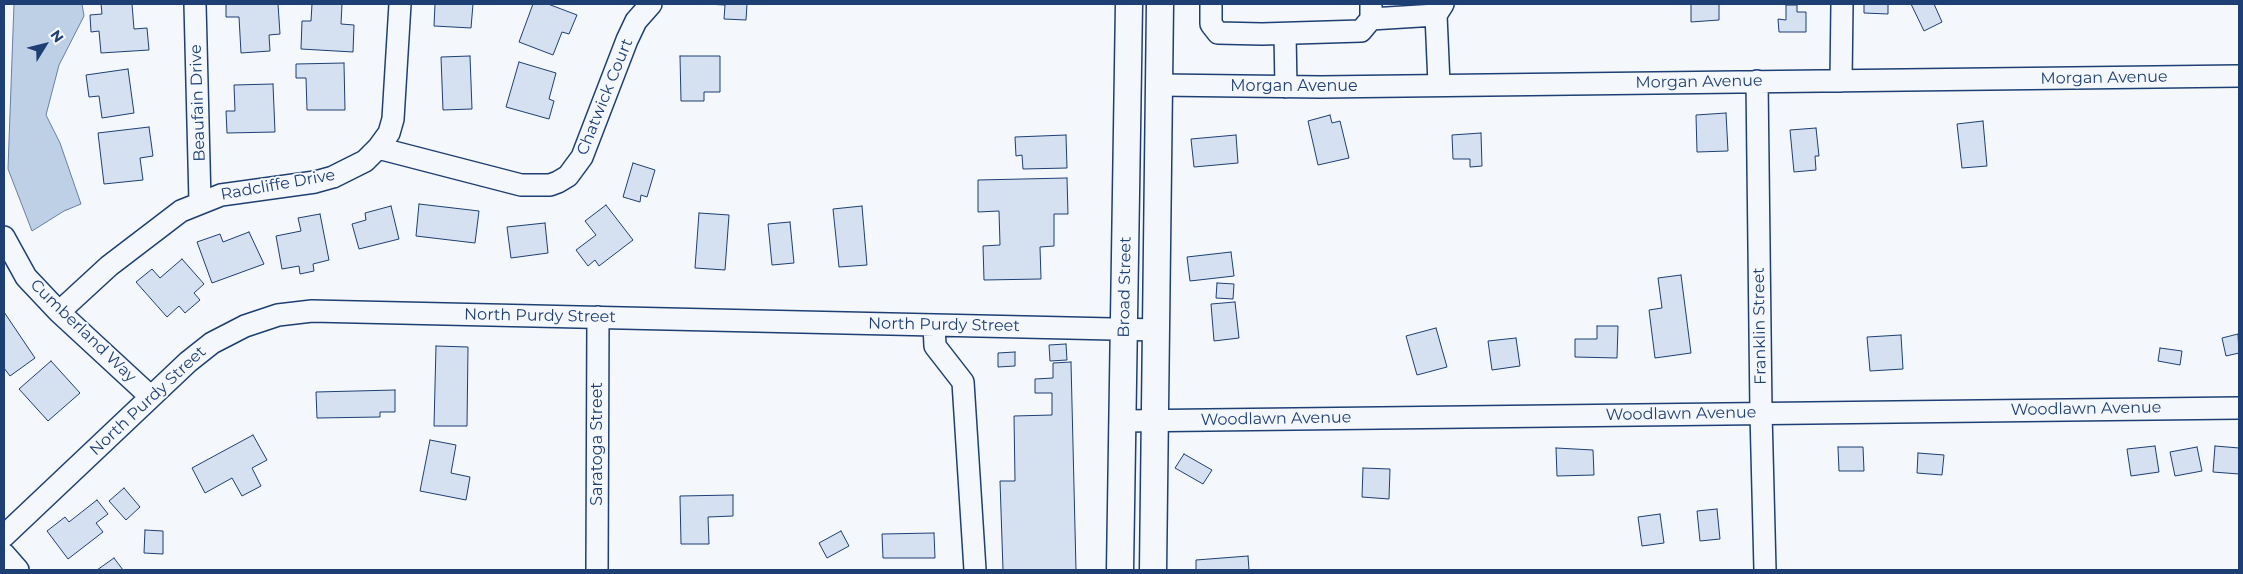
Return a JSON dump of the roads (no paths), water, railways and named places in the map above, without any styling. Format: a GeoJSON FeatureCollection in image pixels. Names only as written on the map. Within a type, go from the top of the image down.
{"type":"FeatureCollection","features":[{"type":"Feature","properties":{"kind":"main road","name":"Broad Street"},"geometry":{"type":"LineString","coordinates":[[1120,570],[1129,4]]}},
{"type":"Feature","properties":{"kind":"main road","name":"Broad Street"},"geometry":{"type":"LineString","coordinates":[[1153,570],[1160,4]]}},
{"type":"Feature","properties":{"kind":"street","name":"Beaufain Drive"},"geometry":{"type":"LineString","coordinates":[[195,4],[200,202]]}},
{"type":"Feature","properties":{"kind":"street","name":"Radcliffe Drive"},"geometry":{"type":"LineString","coordinates":[[59,312],[138,242],[181,211],[221,195],[315,182],[333,177],[365,161],[389,133],[393,119],[400,4]]}},
{"type":"Feature","properties":{"kind":"street","name":"Chatwick Court"},"geometry":{"type":"LineString","coordinates":[[378,148],[521,185],[543,186],[558,182],[568,176],[582,156],[627,40],[636,21],[651,4]]}},
{"type":"Feature","properties":{"kind":"street"},"geometry":{"type":"LineString","coordinates":[[1211,4],[1211,24],[1218,33],[1285,34],[1361,31],[1371,11],[1440,10],[1439,84]]}},
{"type":"Feature","properties":{"kind":"street"},"geometry":{"type":"LineString","coordinates":[[1841,81],[1842,4]]}},
{"type":"Feature","properties":{"kind":"street"},"geometry":{"type":"LineString","coordinates":[[1285,34],[1286,86]]}},
{"type":"Feature","properties":{"kind":"street","name":"Morgan Avenue"},"geometry":{"type":"LineString","coordinates":[[1160,85],[1286,86],[2239,76]]}},
{"type":"Feature","properties":{"kind":"street","name":"Franklin Street"},"geometry":{"type":"LineString","coordinates":[[1757,81],[1765,570]]}},
{"type":"Feature","properties":{"kind":"street","name":"Cumberland Way"},"geometry":{"type":"LineString","coordinates":[[4,237],[26,276],[59,312],[151,397]]}},
{"type":"Feature","properties":{"kind":"street","name":"North Purdy Street"},"geometry":{"type":"LineString","coordinates":[[4,536],[188,362],[212,343],[245,326],[278,315],[312,311],[1157,330]]}},
{"type":"Feature","properties":{"kind":"street","name":"Saratoga Street"},"geometry":{"type":"LineString","coordinates":[[597,570],[598,317]]}},
{"type":"Feature","properties":{"kind":"street"},"geometry":{"type":"LineString","coordinates":[[934,325],[936,346],[963,382],[975,570]]}},
{"type":"Feature","properties":{"kind":"street","name":"Woodlawn Avenue"},"geometry":{"type":"LineString","coordinates":[[1123,421],[2239,408]]}},
{"type":"Feature","properties":{"kind":"street"},"geometry":{"type":"LineString","coordinates":[[4,554],[18,570]]}},
{"type":"Feature","properties":{"kind":"water"},"geometry":{"type":"Polygon","coordinates":[[[14,4],[82,4],[84,16],[59,65],[46,115],[60,143],[81,204],[64,211],[32,231],[8,169],[14,4]]]}}]}
